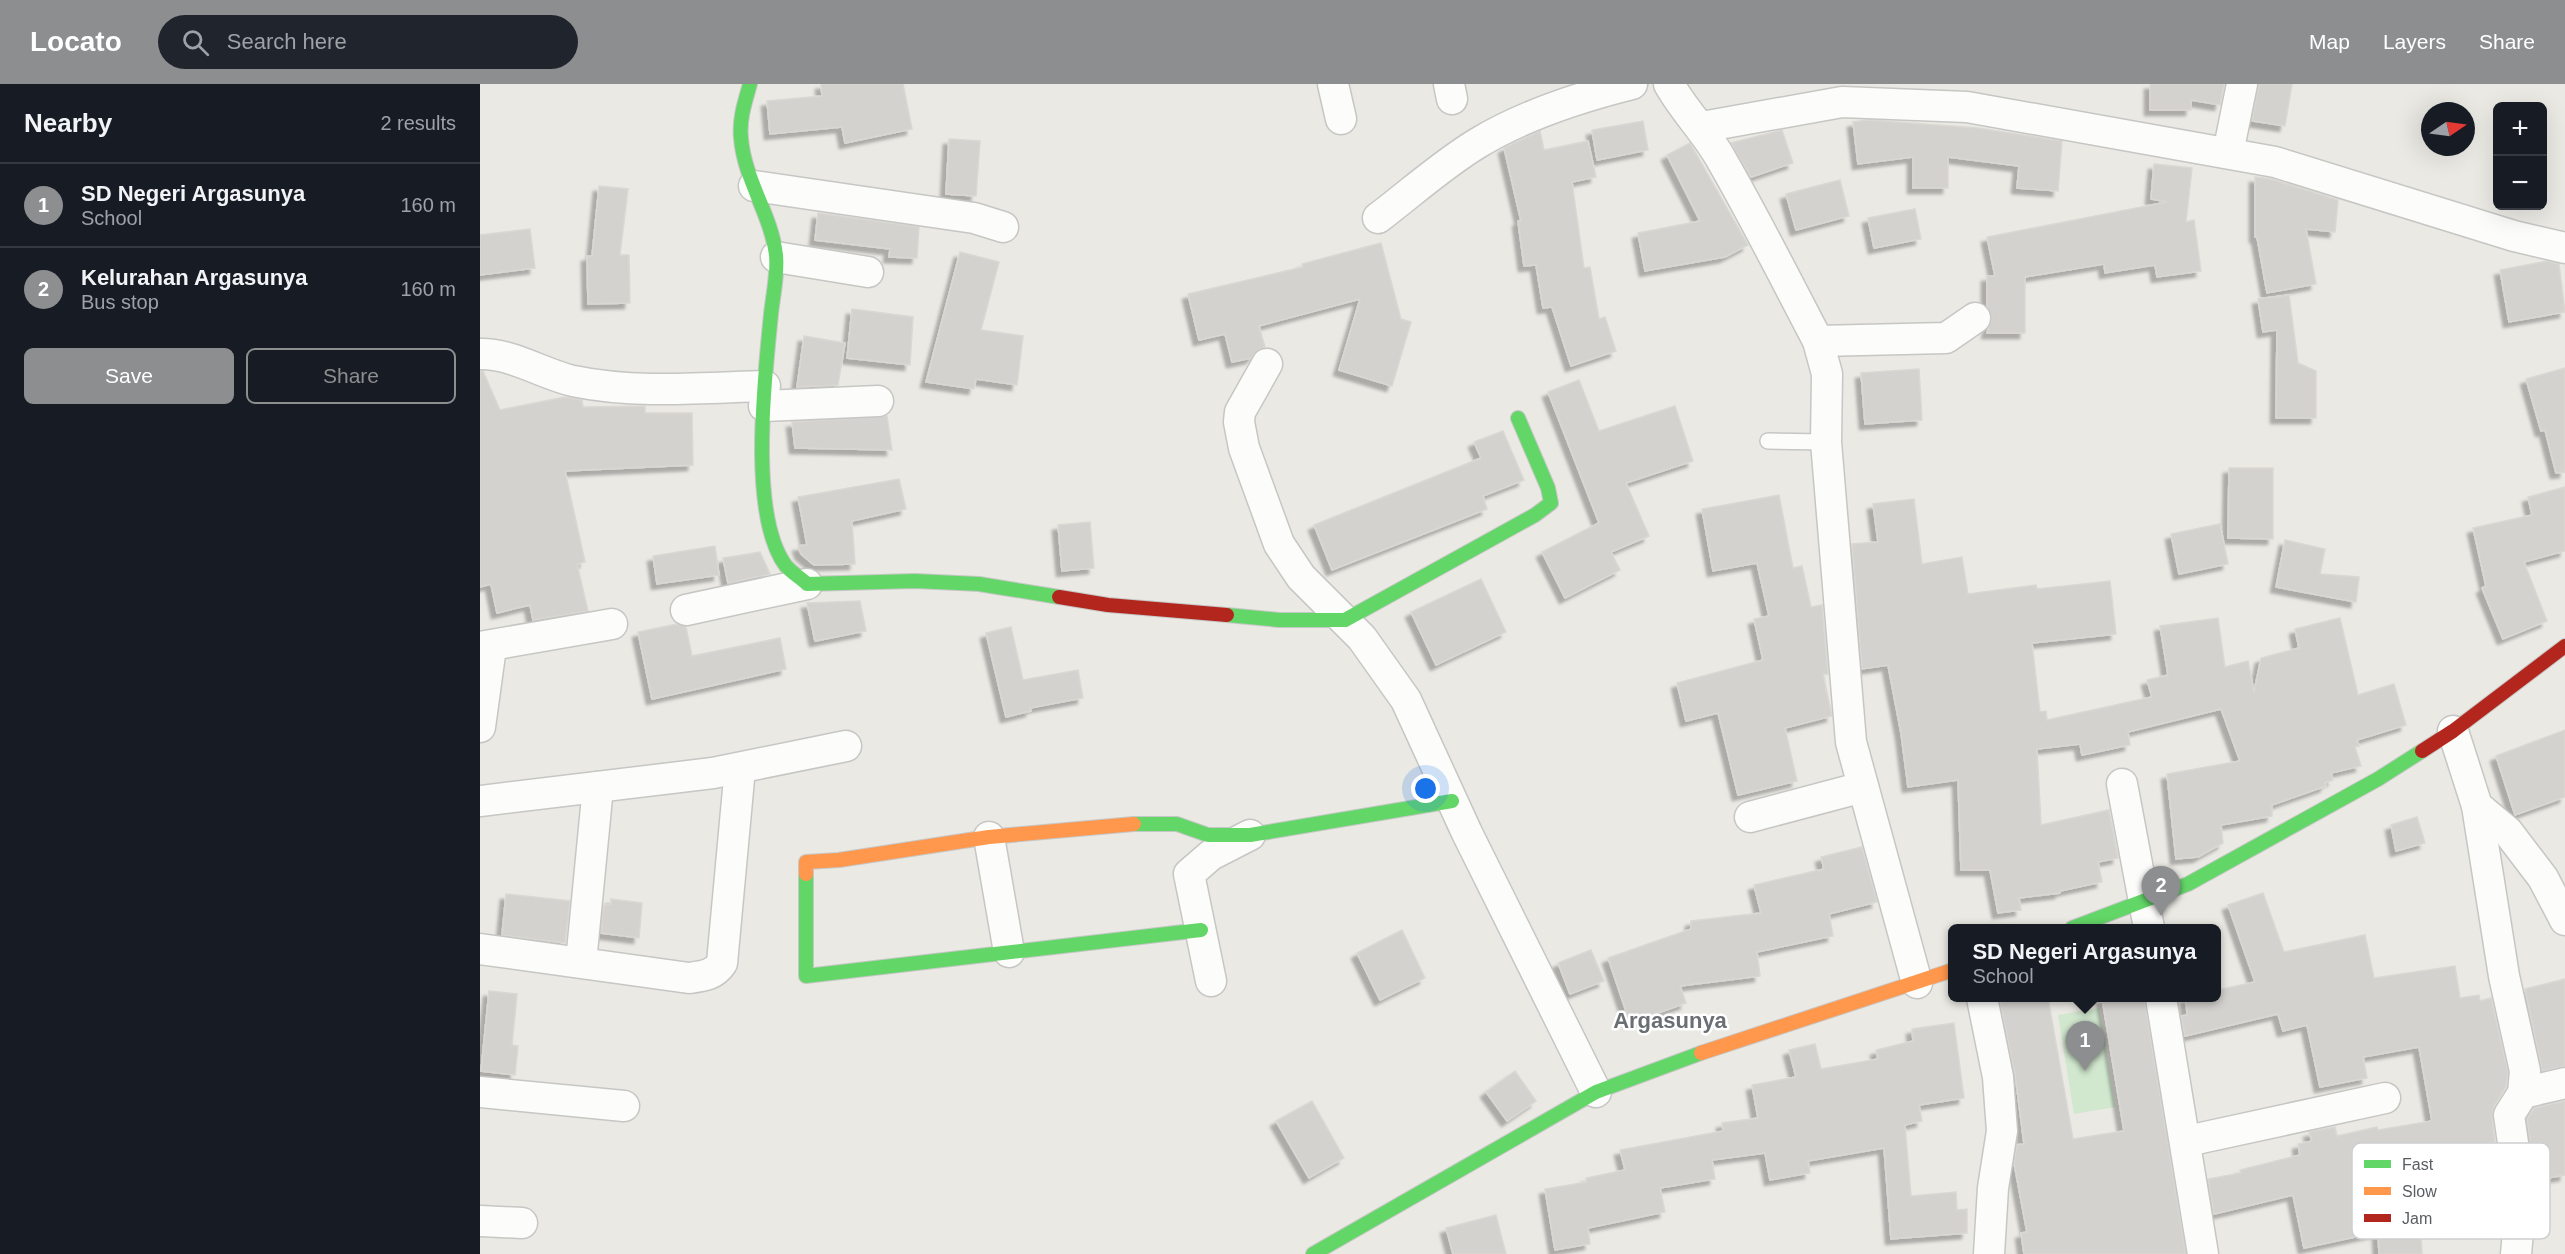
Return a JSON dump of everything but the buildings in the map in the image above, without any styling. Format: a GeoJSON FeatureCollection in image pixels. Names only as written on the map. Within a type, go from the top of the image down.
{"type":"FeatureCollection","features":[{"type":"Feature","properties":{"kind":"street"},"geometry":{"type":"LineString","coordinates":[[750,84],[741,120],[743,148],[768,224],[776,257],[764,396],[762,465],[773,539],[779,556],[794,578],[807,584]]}},
{"type":"Feature","properties":{"kind":"street"},"geometry":{"type":"LineString","coordinates":[[1333,84],[1341,119]]}},
{"type":"Feature","properties":{"kind":"street"},"geometry":{"type":"LineString","coordinates":[[1378,218],[1477,144],[1511,126],[1596,93],[1632,84]]}},
{"type":"Feature","properties":{"kind":"street"},"geometry":{"type":"LineString","coordinates":[[1669,84],[1680,103],[1702,127],[1818,341],[1827,374],[1826,442],[1851,742],[1917,983]]}},
{"type":"Feature","properties":{"kind":"street"},"geometry":{"type":"LineString","coordinates":[[2228,153],[2242,84]]}},
{"type":"Feature","properties":{"kind":"street"},"geometry":{"type":"LineString","coordinates":[[1702,127],[1842,102],[1967,107],[2275,162],[2514,236],[2565,248]]}},
{"type":"Feature","properties":{"kind":"street"},"geometry":{"type":"LineString","coordinates":[[754,186],[974,218],[1003,227]]}},
{"type":"Feature","properties":{"kind":"street"},"geometry":{"type":"LineString","coordinates":[[776,257],[868,272]]}},
{"type":"Feature","properties":{"kind":"street"},"geometry":{"type":"LineString","coordinates":[[1818,341],[1946,338],[1975,318]]}},
{"type":"Feature","properties":{"kind":"street"},"geometry":{"type":"LineString","coordinates":[[480,354],[510,360],[572,380],[639,389],[878,402]]}},
{"type":"Feature","properties":{"kind":"street"},"geometry":{"type":"LineString","coordinates":[[1267,364],[1240,412],[1240,434],[1279,544],[1287,560],[1362,638],[1406,700],[1452,801],[1596,1092]]}},
{"type":"Feature","properties":{"kind":"street"},"geometry":{"type":"LineString","coordinates":[[686,610],[807,584],[915,581],[979,584],[1108,605],[1307,621],[1346,620],[1535,515],[1551,503],[1548,488],[1518,418]]}},
{"type":"Feature","properties":{"kind":"street"},"geometry":{"type":"LineString","coordinates":[[480,727],[486,647],[612,624]]}},
{"type":"Feature","properties":{"kind":"street"},"geometry":{"type":"LineString","coordinates":[[2097,924],[2147,916],[2219,868],[2370,784],[2453,731],[2565,646]]}},
{"type":"Feature","properties":{"kind":"street"},"geometry":{"type":"LineString","coordinates":[[2453,731],[2477,806],[2504,976],[2525,1071],[2523,1093],[2509,1115],[2513,1143]]}},
{"type":"Feature","properties":{"kind":"street"},"geometry":{"type":"LineString","coordinates":[[480,801],[741,768],[846,746]]}},
{"type":"Feature","properties":{"kind":"street"},"geometry":{"type":"LineString","coordinates":[[480,949],[689,978],[708,975],[717,970],[722,963],[741,768]]}},
{"type":"Feature","properties":{"kind":"street"},"geometry":{"type":"LineString","coordinates":[[2122,784],[2147,916]]}},
{"type":"Feature","properties":{"kind":"street"},"geometry":{"type":"LineString","coordinates":[[581,962],[598,787]]}},
{"type":"Feature","properties":{"kind":"street"},"geometry":{"type":"LineString","coordinates":[[1750,818],[1863,787]]}},
{"type":"Feature","properties":{"kind":"street"},"geometry":{"type":"LineString","coordinates":[[1201,930],[806,976],[807,862],[839,860],[989,837],[1155,822],[1177,824],[1208,835],[1250,836],[1452,801]]}},
{"type":"Feature","properties":{"kind":"street"},"geometry":{"type":"LineString","coordinates":[[2477,806],[2508,832],[2536,869],[2565,920]]}},
{"type":"Feature","properties":{"kind":"street"},"geometry":{"type":"LineString","coordinates":[[1211,981],[1189,874],[1211,855],[1250,836]]}},
{"type":"Feature","properties":{"kind":"street"},"geometry":{"type":"LineString","coordinates":[[989,837],[1009,952]]}},
{"type":"Feature","properties":{"kind":"street"},"geometry":{"type":"LineString","coordinates":[[1314,1254],[1596,1092],[1664,1065],[1948,972]]}},
{"type":"Feature","properties":{"kind":"street"},"geometry":{"type":"LineString","coordinates":[[1983,1002],[1998,1077],[2002,1131],[1993,1188],[1989,1254]]}},
{"type":"Feature","properties":{"kind":"street"},"geometry":{"type":"LineString","coordinates":[[2163,1002],[2187,1141],[2203,1254]]}},
{"type":"Feature","properties":{"kind":"street"},"geometry":{"type":"LineString","coordinates":[[2523,1093],[2565,1083]]}},
{"type":"Feature","properties":{"kind":"street"},"geometry":{"type":"LineString","coordinates":[[480,1092],[624,1106]]}},
{"type":"Feature","properties":{"kind":"street"},"geometry":{"type":"LineString","coordinates":[[2187,1141],[2385,1098]]}},
{"type":"Feature","properties":{"kind":"street"},"geometry":{"type":"LineString","coordinates":[[480,1221],[522,1223]]}},
{"type":"Feature","properties":{"kind":"street"},"geometry":{"type":"LineString","coordinates":[[2516,1254],[2517,1239]]}},
{"type":"Feature","properties":{"kind":"lane"},"geometry":{"type":"LineString","coordinates":[[1768,441],[1826,442]]}},
{"type":"Feature","properties":{"kind":"green space"},"geometry":{"type":"Polygon","coordinates":[[[2099,1008],[2115,1107],[2074,1114],[2058,1015],[2099,1008]]]}},
{"type":"Feature","properties":{"kind":"traffic: fast"},"geometry":{"type":"LineString","coordinates":[[750,84],[741,124],[743,153],[769,225],[776,255],[776,277],[763,408],[763,481],[767,514],[774,543],[786,566],[807,584],[915,581],[979,584],[1059,597]]}},
{"type":"Feature","properties":{"kind":"traffic: fast"},"geometry":{"type":"LineString","coordinates":[[1227,615],[1279,620],[1345,620],[1535,515],[1551,503],[1548,488],[1518,418]]}},
{"type":"Feature","properties":{"kind":"traffic: fast"},"geometry":{"type":"LineString","coordinates":[[2083,924],[2188,884],[2378,779],[2422,751]]}},
{"type":"Feature","properties":{"kind":"traffic: fast"},"geometry":{"type":"LineString","coordinates":[[1134,824],[1177,824],[1208,835],[1250,835],[1452,801]]}},
{"type":"Feature","properties":{"kind":"traffic: fast"},"geometry":{"type":"LineString","coordinates":[[806,874],[806,976],[1201,930]]}},
{"type":"Feature","properties":{"kind":"traffic: fast"},"geometry":{"type":"LineString","coordinates":[[1313,1254],[1596,1092],[1701,1053]]}},
{"type":"Feature","properties":{"kind":"traffic: slow"},"geometry":{"type":"LineString","coordinates":[[806,874],[806,862],[839,860],[989,837],[1134,824]]}},
{"type":"Feature","properties":{"kind":"traffic: slow"},"geometry":{"type":"LineString","coordinates":[[1701,1053],[1948,972]]}},
{"type":"Feature","properties":{"kind":"traffic: jam"},"geometry":{"type":"LineString","coordinates":[[1059,597],[1108,605],[1227,615]]}},
{"type":"Feature","properties":{"kind":"traffic: jam"},"geometry":{"type":"LineString","coordinates":[[2422,751],[2453,731],[2565,646]]}},
{"type":"Feature","properties":{"kind":"place","name":"Kelurahan Argasunya"},"geometry":{"type":"Point","coordinates":[2161,916]}},
{"type":"Feature","properties":{"kind":"place","name":"SD Negeri Argasunya"},"geometry":{"type":"Point","coordinates":[2085,1071]}},
{"type":"Feature","properties":{"kind":"district","name":"Argasunya"},"geometry":{"type":"Point","coordinates":[1670,1020]}}]}
